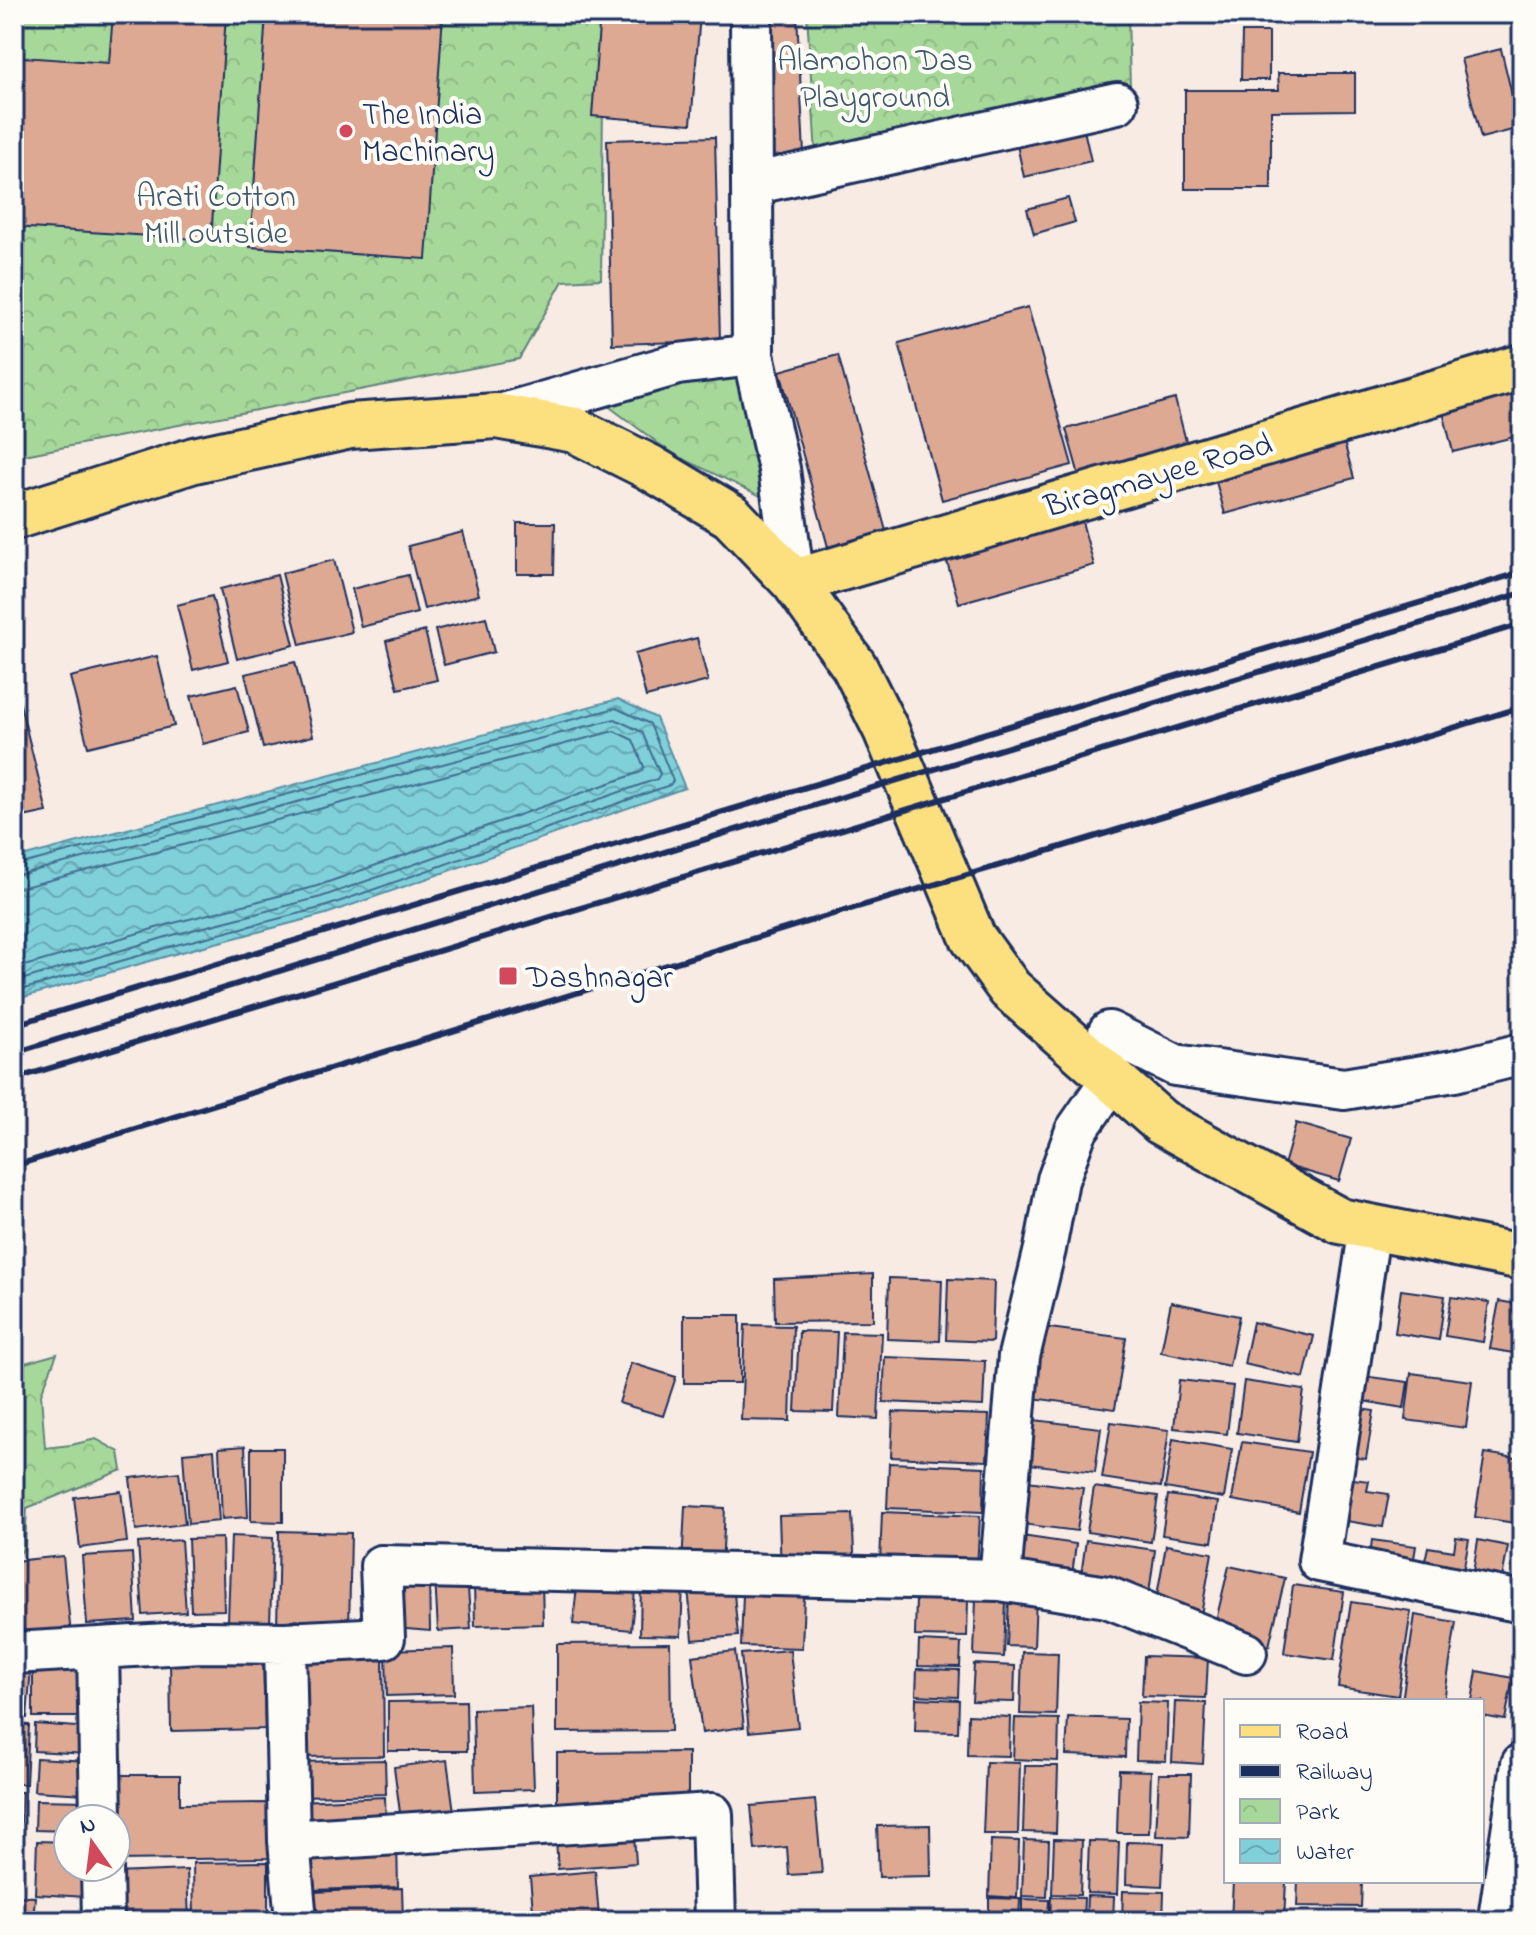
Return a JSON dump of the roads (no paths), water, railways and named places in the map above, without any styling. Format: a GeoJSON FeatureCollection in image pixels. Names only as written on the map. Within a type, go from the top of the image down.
{"type":"FeatureCollection","features":[{"type":"Feature","properties":{"kind":"main road","name":"Biragmayee Road"},"geometry":{"type":"LineString","coordinates":[[794,582],[1522,367]]}},
{"type":"Feature","properties":{"kind":"main road"},"geometry":{"type":"LineString","coordinates":[[14,517],[194,460],[350,426],[496,416],[575,430],[651,468],[731,516],[794,582],[854,666],[867,691],[973,938],[1010,989],[1161,1122],[1340,1221],[1522,1257]]}},
{"type":"Feature","properties":{"kind":"street"},"geometry":{"type":"LineString","coordinates":[[751,14],[753,355],[779,469],[794,582]]}},
{"type":"Feature","properties":{"kind":"street"},"geometry":{"type":"LineString","coordinates":[[752,184],[1117,103]]}},
{"type":"Feature","properties":{"kind":"street"},"geometry":{"type":"LineString","coordinates":[[496,416],[678,364],[753,355]]}},
{"type":"Feature","properties":{"kind":"street"},"geometry":{"type":"LineString","coordinates":[[1109,1032],[1175,1065],[1344,1089],[1454,1071],[1522,1054]]}},
{"type":"Feature","properties":{"kind":"street"},"geometry":{"type":"LineString","coordinates":[[1000,1580],[1019,1356],[1058,1180],[1076,1131],[1112,1079]]}},
{"type":"Feature","properties":{"kind":"street"},"geometry":{"type":"LineString","coordinates":[[1370,1227],[1319,1561],[1522,1602]]}},
{"type":"Feature","properties":{"kind":"street"},"geometry":{"type":"LineString","coordinates":[[14,1653],[201,1642],[285,1643],[384,1638],[381,1566],[1000,1580],[1107,1597],[1246,1653]]}},
{"type":"Feature","properties":{"kind":"street"},"geometry":{"type":"LineString","coordinates":[[285,1643],[289,1841],[296,1921]]}},
{"type":"Feature","properties":{"kind":"street"},"geometry":{"type":"LineString","coordinates":[[98,1648],[101,1803]]}},
{"type":"Feature","properties":{"kind":"street"},"geometry":{"type":"LineString","coordinates":[[1504,1921],[1500,1912],[1518,1810],[1522,1764]]}},
{"type":"Feature","properties":{"kind":"street"},"geometry":{"type":"LineString","coordinates":[[289,1841],[712,1814],[715,1921]]}},
{"type":"Feature","properties":{"kind":"street"},"geometry":{"type":"LineString","coordinates":[[102,1883],[103,1921]]}},
{"type":"Feature","properties":{"kind":"water"},"geometry":{"type":"Polygon","coordinates":[[[618,699],[656,718],[685,788],[326,914],[14,1000],[14,859],[618,699]]]}},
{"type":"Feature","properties":{"kind":"railway"},"geometry":{"type":"LineString","coordinates":[[14,1025],[1522,572]]}},
{"type":"Feature","properties":{"kind":"railway"},"geometry":{"type":"LineString","coordinates":[[14,1053],[855,793],[1522,593]]}},
{"type":"Feature","properties":{"kind":"railway"},"geometry":{"type":"LineString","coordinates":[[14,1079],[1522,624]]}},
{"type":"Feature","properties":{"kind":"railway"},"geometry":{"type":"LineString","coordinates":[[14,1166],[820,918],[1522,707]]}},
{"type":"Feature","properties":{"kind":"place","name":"The India Machinary"},"geometry":{"type":"Point","coordinates":[346,131]}},
{"type":"Feature","properties":{"kind":"place","name":"Dashnagar"},"geometry":{"type":"Point","coordinates":[508,976]}},
{"type":"Feature","properties":{"kind":"park label","name":"Alamohon Das Playground"},"geometry":{"type":"Point","coordinates":[875,78]}},
{"type":"Feature","properties":{"kind":"park label","name":"Arati Cotton Mill outside"},"geometry":{"type":"Point","coordinates":[216,214]}}]}
